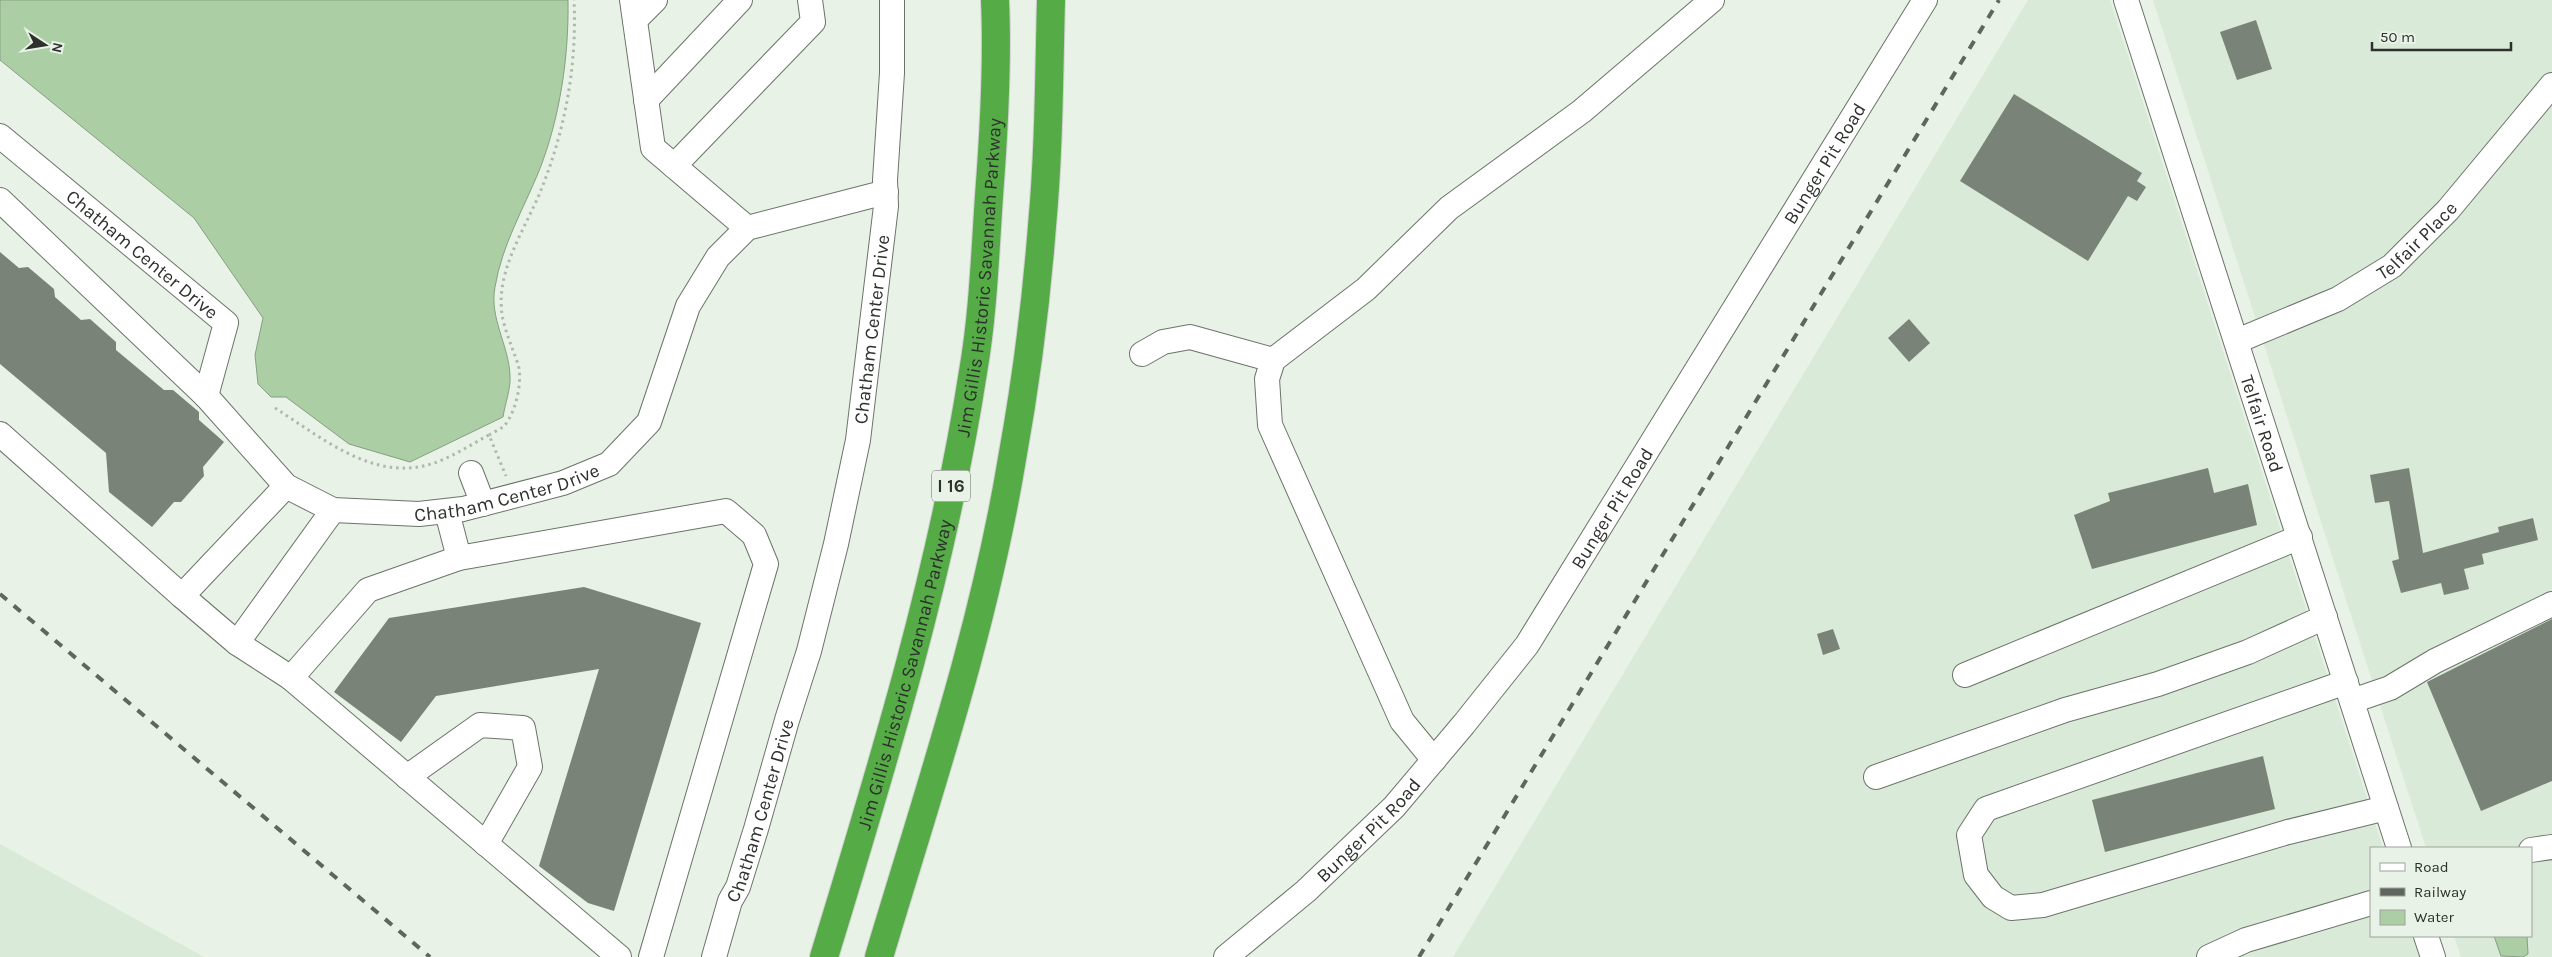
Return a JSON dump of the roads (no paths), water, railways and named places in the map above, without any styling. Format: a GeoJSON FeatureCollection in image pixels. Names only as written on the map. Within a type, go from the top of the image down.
{"type":"FeatureCollection","features":[{"type":"Feature","properties":{"kind":"highway","name":"Jim Gillis Historic Savannah Parkway"},"geometry":{"type":"LineString","coordinates":[[824,957],[887,749],[917,640],[938,554],[974,371],[992,153],[997,34],[995,0]]}},
{"type":"Feature","properties":{"kind":"highway"},"geometry":{"type":"LineString","coordinates":[[879,957],[961,681],[991,560],[1012,461],[1030,340],[1042,225],[1051,0]]}},
{"type":"Feature","properties":{"kind":"street"},"geometry":{"type":"LineString","coordinates":[[655,0],[634,10],[653,148],[748,228]]}},
{"type":"Feature","properties":{"kind":"street"},"geometry":{"type":"LineString","coordinates":[[646,100],[740,0]]}},
{"type":"Feature","properties":{"kind":"street"},"geometry":{"type":"LineString","coordinates":[[674,166],[813,22],[810,0]]}},
{"type":"Feature","properties":{"kind":"street","name":"Chatham Center Drive"},"geometry":{"type":"LineString","coordinates":[[714,957],[730,901],[738,887],[809,651],[836,544],[858,440],[886,206],[892,73],[892,0]]}},
{"type":"Feature","properties":{"kind":"street"},"geometry":{"type":"LineString","coordinates":[[1434,760],[1402,721],[1389,695],[1270,425],[1267,379],[1272,360],[1366,289],[1448,208],[1582,111],[1712,0]]}},
{"type":"Feature","properties":{"kind":"street","name":"Bunger Pit Road"},"geometry":{"type":"LineString","coordinates":[[1226,957],[1306,891],[1394,807],[1527,645],[1925,0]]}},
{"type":"Feature","properties":{"kind":"street","name":"Telfair Road"},"geometry":{"type":"LineString","coordinates":[[2126,0],[2399,847]]}},
{"type":"Feature","properties":{"kind":"street","name":"Telfair Place"},"geometry":{"type":"LineString","coordinates":[[2237,341],[2338,299],[2392,266],[2448,210],[2550,92]]}},
{"type":"Feature","properties":{"kind":"street","name":"Chatham Center Drive"},"geometry":{"type":"LineString","coordinates":[[0,136],[226,324],[206,396]]}},
{"type":"Feature","properties":{"kind":"street","name":"Chatham Center Drive"},"geometry":{"type":"LineString","coordinates":[[0,200],[206,396],[286,486],[332,510],[419,514],[447,512],[477,489],[563,483],[609,464],[649,422],[688,306],[718,257],[748,228],[886,192]]}},
{"type":"Feature","properties":{"kind":"street"},"geometry":{"type":"LineString","coordinates":[[1142,354],[1163,342],[1190,337],[1272,360]]}},
{"type":"Feature","properties":{"kind":"street"},"geometry":{"type":"LineString","coordinates":[[0,434],[237,643],[291,678],[619,957]]}},
{"type":"Feature","properties":{"kind":"street"},"geometry":{"type":"LineString","coordinates":[[182,596],[286,486]]}},
{"type":"Feature","properties":{"kind":"street"},"geometry":{"type":"LineString","coordinates":[[237,643],[332,510]]}},
{"type":"Feature","properties":{"kind":"street"},"geometry":{"type":"LineString","coordinates":[[291,678],[368,590],[459,558],[726,511],[754,535],[766,564],[650,957]]}},
{"type":"Feature","properties":{"kind":"street"},"geometry":{"type":"LineString","coordinates":[[447,512],[459,558]]}},
{"type":"Feature","properties":{"kind":"street"},"geometry":{"type":"LineString","coordinates":[[1965,675],[2300,537]]}},
{"type":"Feature","properties":{"kind":"street"},"geometry":{"type":"LineString","coordinates":[[2386,808],[2288,832],[2043,905],[2012,908],[1994,897],[1976,874],[1969,835],[1986,809],[2349,691],[2390,688],[2435,661],[2552,604]]}},
{"type":"Feature","properties":{"kind":"street"},"geometry":{"type":"LineString","coordinates":[[1876,777],[2065,710],[2158,684],[2239,655],[2325,617]]}},
{"type":"Feature","properties":{"kind":"street"},"geometry":{"type":"LineString","coordinates":[[407,777],[480,725],[523,728],[530,768],[486,844]]}},
{"type":"Feature","properties":{"kind":"street"},"geometry":{"type":"LineString","coordinates":[[2532,850],[2552,847]]}},
{"type":"Feature","properties":{"kind":"street"},"geometry":{"type":"LineString","coordinates":[[2209,957],[2246,940],[2370,902]]}},
{"type":"Feature","properties":{"kind":"street"},"geometry":{"type":"LineString","coordinates":[[2426,937],[2433,957]]}},
{"type":"Feature","properties":{"kind":"water"},"geometry":{"type":"Polygon","coordinates":[[[0,0],[568,0],[565,65],[553,130],[539,171],[508,242],[495,287],[495,310],[510,376],[509,391],[503,417],[410,462],[349,444],[286,397],[271,397],[258,384],[255,355],[263,318],[194,218],[0,60],[0,0]]]}},
{"type":"Feature","properties":{"kind":"water"},"geometry":{"type":"Polygon","coordinates":[[[2494,937],[2527,937],[2528,954],[2523,957],[2501,956],[2494,937]]]}},
{"type":"Feature","properties":{"kind":"railway"},"geometry":{"type":"LineString","coordinates":[[1419,957],[1999,0]]}},
{"type":"Feature","properties":{"kind":"railway"},"geometry":{"type":"LineString","coordinates":[[0,594],[430,957]]}}]}
